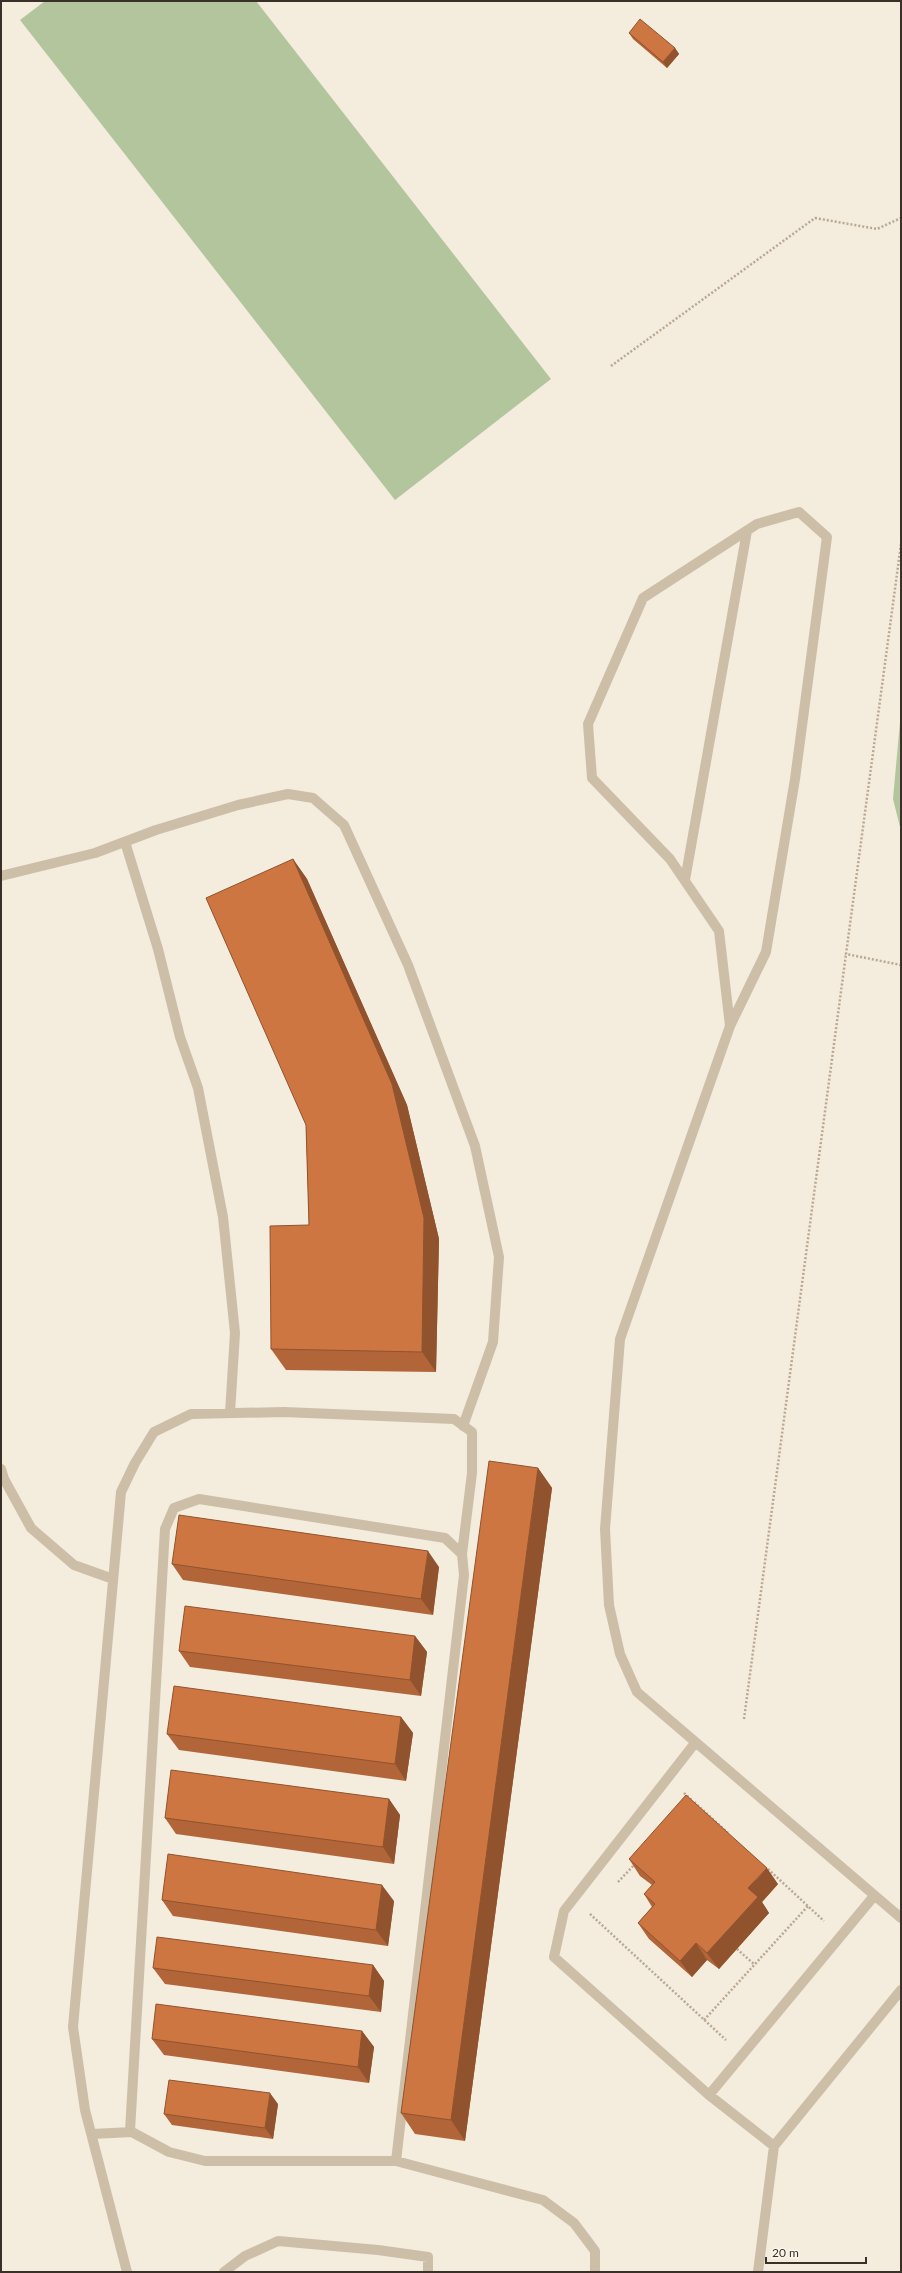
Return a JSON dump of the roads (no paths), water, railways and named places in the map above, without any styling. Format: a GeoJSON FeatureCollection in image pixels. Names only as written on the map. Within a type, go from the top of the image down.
{"type":"FeatureCollection","features":[{"type":"Feature","properties":{"kind":"lane"},"geometry":{"type":"LineString","coordinates":[[730,1026],[719,930],[670,859],[592,778],[588,724],[643,598],[757,524],[799,512],[827,537],[795,779],[766,952],[730,1026],[620,1339],[605,1529],[609,1605],[620,1654],[637,1692],[901,1918]]}},
{"type":"Feature","properties":{"kind":"lane"},"geometry":{"type":"LineString","coordinates":[[685,880],[747,531]]}},
{"type":"Feature","properties":{"kind":"lane"},"geometry":{"type":"LineString","coordinates":[[1,876],[94,853],[238,805],[288,794],[313,798],[344,825],[408,965],[475,1146],[499,1257],[493,1342],[463,1426]]}},
{"type":"Feature","properties":{"kind":"lane"},"geometry":{"type":"LineString","coordinates":[[125,842],[158,949],[180,1037],[198,1088],[223,1217],[236,1333],[230,1413]]}},
{"type":"Feature","properties":{"kind":"lane"},"geometry":{"type":"LineString","coordinates":[[127,2272],[85,2110],[72,2027],[121,1492],[135,1463],[154,1432],[191,1414],[284,1412],[454,1420],[472,1432],[472,1473],[462,1554],[464,1575],[396,2161]]}},
{"type":"Feature","properties":{"kind":"lane"},"geometry":{"type":"LineString","coordinates":[[1,1469],[4,1479],[31,1528],[74,1565],[113,1579]]}},
{"type":"Feature","properties":{"kind":"lane"},"geometry":{"type":"LineString","coordinates":[[132,2132],[130,2131],[165,1529],[174,1508],[199,1499],[446,1538],[462,1554]]}},
{"type":"Feature","properties":{"kind":"lane"},"geometry":{"type":"LineString","coordinates":[[695,1743],[564,1911],[554,1958],[709,2095],[774,2146]]}},
{"type":"Feature","properties":{"kind":"lane"},"geometry":{"type":"LineString","coordinates":[[709,2095],[874,1896]]}},
{"type":"Feature","properties":{"kind":"lane"},"geometry":{"type":"LineString","coordinates":[[758,2272],[774,2146],[901,1990]]}},
{"type":"Feature","properties":{"kind":"lane"},"geometry":{"type":"LineString","coordinates":[[92,2134],[132,2132],[169,2152],[205,2161],[396,2161],[542,2200],[574,2223],[595,2251],[595,2272]]}},
{"type":"Feature","properties":{"kind":"lane"},"geometry":{"type":"LineString","coordinates":[[224,2272],[245,2256],[278,2241],[378,2250],[428,2257],[428,2272]]}}]}
